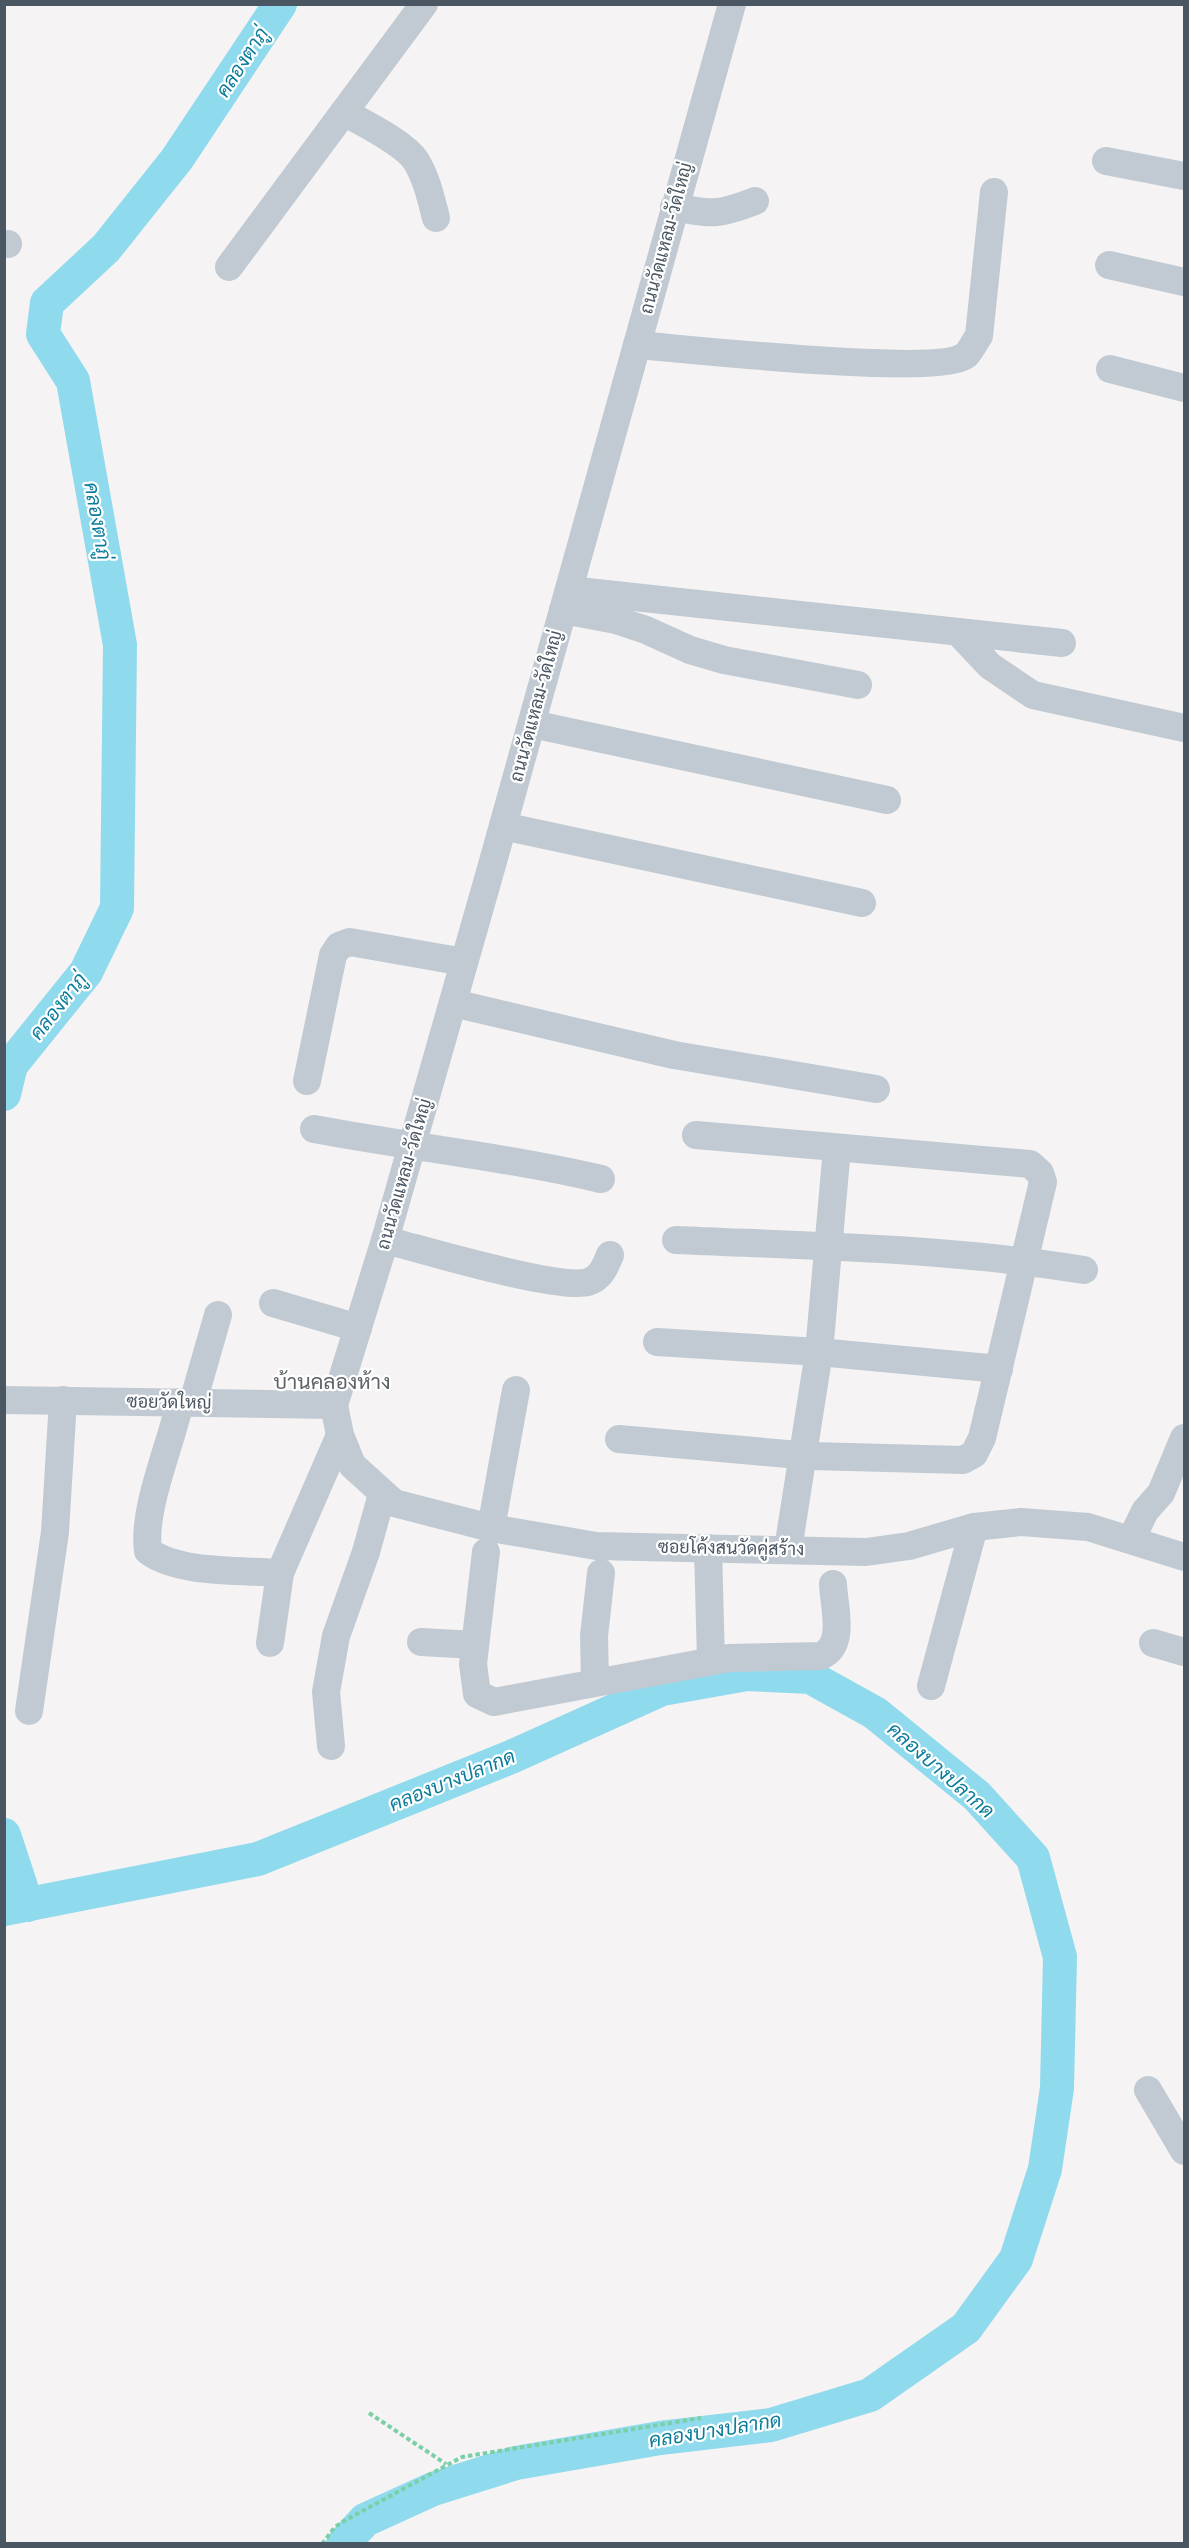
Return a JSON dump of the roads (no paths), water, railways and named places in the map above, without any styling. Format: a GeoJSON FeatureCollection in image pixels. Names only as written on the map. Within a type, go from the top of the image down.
{"type":"FeatureCollection","features":[{"type":"Feature","properties":{"kind":"street"},"geometry":{"type":"LineString","coordinates":[[229,267],[424,4]]}},
{"type":"Feature","properties":{"kind":"street","name":"ถนนวัดแหลม-วัดใหญ่"},"geometry":{"type":"LineString","coordinates":[[334,1405],[385,1240],[453,1003],[732,4]]}},
{"type":"Feature","properties":{"kind":"street"},"geometry":{"type":"LineString","coordinates":[[344,111],[395,143],[415,159],[426,182],[436,218]]}},
{"type":"Feature","properties":{"kind":"street"},"geometry":{"type":"LineString","coordinates":[[1106,162],[1185,176]]}},
{"type":"Feature","properties":{"kind":"street"},"geometry":{"type":"LineString","coordinates":[[637,345],[877,363],[938,363],[966,355],[979,336],[994,192]]}},
{"type":"Feature","properties":{"kind":"street"},"geometry":{"type":"LineString","coordinates":[[674,207],[708,215],[726,212],[755,201]]}},
{"type":"Feature","properties":{"kind":"street"},"geometry":{"type":"LineString","coordinates":[[1109,265],[1185,282]]}},
{"type":"Feature","properties":{"kind":"street"},"geometry":{"type":"LineString","coordinates":[[1110,369],[1185,388]]}},
{"type":"Feature","properties":{"kind":"street"},"geometry":{"type":"LineString","coordinates":[[566,600],[958,632],[1062,643]]}},
{"type":"Feature","properties":{"kind":"street"},"geometry":{"type":"LineString","coordinates":[[566,600],[690,650],[724,660],[858,685]]}},
{"type":"Feature","properties":{"kind":"street"},"geometry":{"type":"LineString","coordinates":[[958,632],[990,666],[1033,695],[1185,728]]}},
{"type":"Feature","properties":{"kind":"street"},"geometry":{"type":"LineString","coordinates":[[532,724],[887,800]]}},
{"type":"Feature","properties":{"kind":"street"},"geometry":{"type":"LineString","coordinates":[[503,826],[862,903]]}},
{"type":"Feature","properties":{"kind":"street"},"geometry":{"type":"LineString","coordinates":[[307,1081],[333,955],[339,946],[350,942],[464,962]]}},
{"type":"Feature","properties":{"kind":"street"},"geometry":{"type":"LineString","coordinates":[[453,1003],[674,1056],[876,1089]]}},
{"type":"Feature","properties":{"kind":"street"},"geometry":{"type":"LineString","coordinates":[[314,1129],[412,1147],[537,1164],[602,1179]]}},
{"type":"Feature","properties":{"kind":"street"},"geometry":{"type":"LineString","coordinates":[[619,1439],[963,1460],[974,1454],[982,1438],[1026,1261],[1043,1182],[1040,1173],[1030,1164],[696,1135]]}},
{"type":"Feature","properties":{"kind":"street"},"geometry":{"type":"LineString","coordinates":[[795,1549],[819,1352],[837,1148]]}},
{"type":"Feature","properties":{"kind":"street"},"geometry":{"type":"LineString","coordinates":[[385,1240],[552,1282],[586,1283],[600,1275],[610,1255]]}},
{"type":"Feature","properties":{"kind":"street"},"geometry":{"type":"LineString","coordinates":[[676,1240],[828,1247],[1026,1261],[1084,1270]]}},
{"type":"Feature","properties":{"kind":"street"},"geometry":{"type":"LineString","coordinates":[[273,1303],[358,1328]]}},
{"type":"Feature","properties":{"kind":"street"},"geometry":{"type":"LineString","coordinates":[[218,1315],[155,1491],[146,1540],[148,1551],[158,1558],[196,1568],[280,1573]]}},
{"type":"Feature","properties":{"kind":"street"},"geometry":{"type":"LineString","coordinates":[[657,1342],[819,1352],[999,1370]]}},
{"type":"Feature","properties":{"kind":"street"},"geometry":{"type":"LineString","coordinates":[[516,1390],[488,1540],[475,1645],[473,1664],[477,1694],[483,1699],[494,1702],[720,1659],[821,1656],[832,1651],[837,1641],[833,1584]]}},
{"type":"Feature","properties":{"kind":"street","name":"ซอยวัดใหญ่"},"geometry":{"type":"LineString","coordinates":[[4,1400],[334,1405]]}},
{"type":"Feature","properties":{"kind":"street"},"geometry":{"type":"LineString","coordinates":[[29,1711],[55,1532],[63,1400]]}},
{"type":"Feature","properties":{"kind":"street","name":"ซอยโค้งสนวัดคู่สร้าง"},"geometry":{"type":"LineString","coordinates":[[334,1405],[340,1435],[352,1465],[382,1494],[394,1503],[488,1540],[596,1546],[866,1552],[909,1546],[974,1527],[1021,1522],[1077,1526],[1185,1557]]}},
{"type":"Feature","properties":{"kind":"street"},"geometry":{"type":"LineString","coordinates":[[270,1643],[280,1573],[340,1435]]}},
{"type":"Feature","properties":{"kind":"street"},"geometry":{"type":"LineString","coordinates":[[1131,1540],[1145,1511],[1161,1494],[1185,1438]]}},
{"type":"Feature","properties":{"kind":"street"},"geometry":{"type":"LineString","coordinates":[[332,1746],[326,1692],[336,1636],[366,1552],[382,1494]]}},
{"type":"Feature","properties":{"kind":"street"},"geometry":{"type":"LineString","coordinates":[[931,1686],[974,1527]]}},
{"type":"Feature","properties":{"kind":"street"},"geometry":{"type":"LineString","coordinates":[[718,1548],[720,1659]]}},
{"type":"Feature","properties":{"kind":"street"},"geometry":{"type":"LineString","coordinates":[[595,1682],[594,1636],[601,1573]]}},
{"type":"Feature","properties":{"kind":"street"},"geometry":{"type":"LineString","coordinates":[[421,1642],[475,1645]]}},
{"type":"Feature","properties":{"kind":"street"},"geometry":{"type":"LineString","coordinates":[[1152,1643],[1185,1652]]}},
{"type":"Feature","properties":{"kind":"street"},"geometry":{"type":"LineString","coordinates":[[1148,2090],[1185,2151]]}},
{"type":"Feature","properties":{"kind":"waterway","name":"คลองตาภู่"},"geometry":{"type":"LineString","coordinates":[[4,1094],[11,1065],[86,972],[117,908],[120,645],[73,381],[43,334],[47,303],[106,248],[177,159],[280,4]]}},
{"type":"Feature","properties":{"kind":"waterway","name":"คลองบางปลากด"},"geometry":{"type":"LineString","coordinates":[[4,1909],[258,1859],[511,1757],[662,1689],[747,1674],[810,1677],[875,1713],[977,1796],[1033,1858],[1060,1957],[1057,2088],[1045,2169],[1016,2259],[966,2328],[870,2395],[771,2425],[660,2438],[516,2463],[433,2489],[365,2520],[343,2544]]}},
{"type":"Feature","properties":{"kind":"waterway","name":"คลองตาภู่"},"geometry":{"type":"LineString","coordinates":[[4,1835],[27,1905]]}},
{"type":"Feature","properties":{"kind":"district","name":"บ้านคลองห้าง"},"geometry":{"type":"Point","coordinates":[332,1382]}}]}
